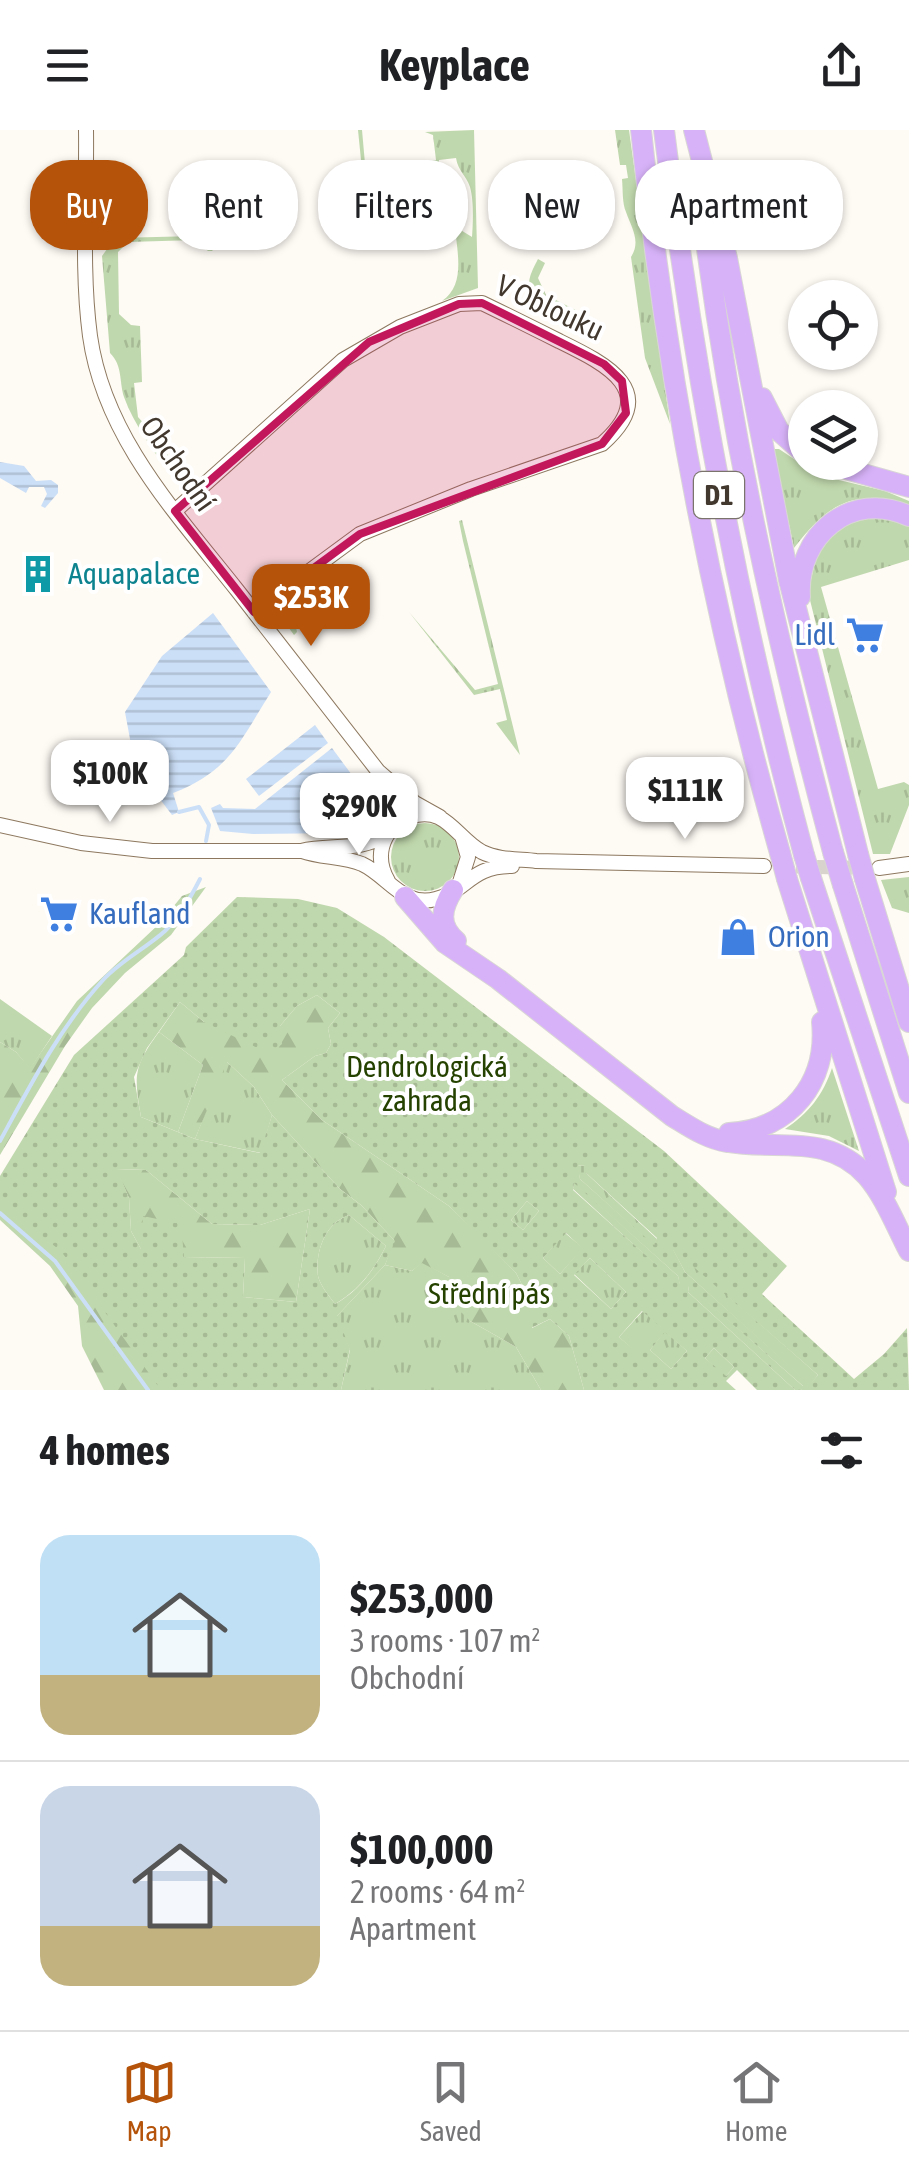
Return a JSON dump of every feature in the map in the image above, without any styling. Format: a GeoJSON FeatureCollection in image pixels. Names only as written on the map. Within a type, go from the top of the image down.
{"type":"FeatureCollection","features":[{"type":"Feature","properties":{"kind":"highway"},"geometry":{"type":"LineString","coordinates":[[641,130],[664,310],[704,538],[750,740],[772,859],[787,878],[876,1164],[909,1248]]}},
{"type":"Feature","properties":{"kind":"highway","name":"D1"},"geometry":{"type":"LineString","coordinates":[[664,130],[679,254],[718,492],[771,727],[811,878],[909,1176]]}},
{"type":"Feature","properties":{"kind":"highway"},"geometry":{"type":"LineString","coordinates":[[693,130],[727,258],[804,644],[858,854],[909,1022]]}},
{"type":"Feature","properties":{"kind":"highway","name":"D1"},"geometry":{"type":"LineString","coordinates":[[693,130],[707,252],[747,488],[798,720],[842,885],[909,1093]]}},
{"type":"Feature","properties":{"kind":"highway"},"geometry":{"type":"LineString","coordinates":[[748,358],[770,419],[788,440]]}},
{"type":"Feature","properties":{"kind":"highway"},"geometry":{"type":"LineString","coordinates":[[878,478],[909,486]]}},
{"type":"Feature","properties":{"kind":"highway"},"geometry":{"type":"LineString","coordinates":[[804,644],[800,577],[808,550],[822,530],[840,517],[862,509],[886,508],[909,516]]}},
{"type":"Feature","properties":{"kind":"highway"},"geometry":{"type":"LineString","coordinates":[[455,888],[443,912],[445,930],[498,980]]}},
{"type":"Feature","properties":{"kind":"highway"},"geometry":{"type":"LineString","coordinates":[[405,896],[438,937],[684,1123],[722,1142],[804,1144],[843,1156],[873,1184],[909,1248]]}},
{"type":"Feature","properties":{"kind":"highway"},"geometry":{"type":"LineString","coordinates":[[684,1123],[720,1134],[752,1130],[780,1119],[804,1096],[820,1067],[824,1042],[810,957]]}},
{"type":"Feature","properties":{"kind":"street","name":"Obchodní"},"geometry":{"type":"LineString","coordinates":[[86,130],[84,250],[90,338],[106,400],[116,421],[135,456],[175,511],[378,771],[440,817]]}},
{"type":"Feature","properties":{"kind":"street","name":"V Oblouku"},"geometry":{"type":"LineString","coordinates":[[175,511],[343,360],[400,327],[459,304],[482,303],[604,364],[622,381],[626,413],[618,430],[602,444],[360,534],[254,612]]}},
{"type":"Feature","properties":{"kind":"street","name":"Obchodní"},"geometry":{"type":"LineString","coordinates":[[378,771],[392,804],[388,832]]}},
{"type":"Feature","properties":{"kind":"street"},"geometry":{"type":"LineString","coordinates":[[0,826],[81,843],[152,851],[301,851],[362,846],[414,815],[440,817],[478,849],[492,855],[536,861],[772,859]]}},
{"type":"Feature","properties":{"kind":"street"},"geometry":{"type":"LineString","coordinates":[[388,832],[381,859],[388,882]]}},
{"type":"Feature","properties":{"kind":"street"},"geometry":{"type":"LineString","coordinates":[[455,888],[464,877],[468,857],[460,832]]}},
{"type":"Feature","properties":{"kind":"street"},"geometry":{"type":"LineString","coordinates":[[301,851],[358,863],[405,896],[431,900],[485,869],[536,861]]}},
{"type":"Feature","properties":{"kind":"highlighted area"},"geometry":{"type":"Polygon","coordinates":[[[482,303],[604,364],[622,381],[626,413],[602,444],[360,534],[254,612],[175,511],[369,342],[459,304],[482,303]]]}},
{"type":"Feature","properties":{"kind":"green space"},"geometry":{"type":"Polygon","coordinates":[[[358,130],[362,130],[365,160],[361,160],[358,130]]]}},
{"type":"Feature","properties":{"kind":"green space"},"geometry":{"type":"Polygon","coordinates":[[[474,130],[478,288],[442,301],[454,286],[457,250],[468,250],[468,235],[472,237],[468,160],[436,160],[433,135],[425,132],[474,130]]]}},
{"type":"Feature","properties":{"kind":"green space"},"geometry":{"type":"Polygon","coordinates":[[[615,130],[629,130],[635,173],[635,240],[623,200],[622,179],[628,178],[626,165],[620,165],[615,130]]]}},
{"type":"Feature","properties":{"kind":"green space"},"geometry":{"type":"Polygon","coordinates":[[[148,237],[168,237],[168,241],[148,241],[148,237]]]}},
{"type":"Feature","properties":{"kind":"green space"},"geometry":{"type":"Polygon","coordinates":[[[635,240],[635,250],[646,250],[670,424],[645,358],[631,257],[635,240]]]}},
{"type":"Feature","properties":{"kind":"green space"},"geometry":{"type":"Polygon","coordinates":[[[106,250],[120,250],[119,314],[131,325],[140,326],[142,382],[134,383],[138,417],[167,450],[170,474],[133,418],[117,363],[110,353],[102,256],[106,250]]]}},
{"type":"Feature","properties":{"kind":"green space"},"geometry":{"type":"Polygon","coordinates":[[[538,259],[545,263],[538,278],[546,295],[541,303],[529,288],[538,259]]]}},
{"type":"Feature","properties":{"kind":"green space"},"geometry":{"type":"Polygon","coordinates":[[[550,297],[597,321],[593,329],[545,305],[550,297]]]}},
{"type":"Feature","properties":{"kind":"green space"},"geometry":{"type":"Polygon","coordinates":[[[773,449],[788,455],[788,480],[839,480],[909,501],[909,505],[872,499],[843,504],[819,520],[794,548],[773,449]]]}},
{"type":"Feature","properties":{"kind":"green space"},"geometry":{"type":"Polygon","coordinates":[[[864,514],[909,523],[909,560],[821,587],[878,789],[904,782],[909,785],[909,805],[890,854],[873,854],[808,592],[820,541],[864,514]]]}},
{"type":"Feature","properties":{"kind":"green space"},"geometry":{"type":"Polygon","coordinates":[[[462,520],[520,755],[496,723],[507,720],[500,689],[474,695],[409,612],[475,690],[498,684],[463,541],[459,521],[462,520]]]}},
{"type":"Feature","properties":{"kind":"green space"},"geometry":{"type":"Polygon","coordinates":[[[339,566],[345,580],[339,583],[334,576],[298,596],[302,603],[294,618],[294,635],[283,620],[284,602],[331,567],[339,566]]]}},
{"type":"Feature","properties":{"kind":"green space"},"geometry":{"type":"Polygon","coordinates":[[[425,823],[438,825],[449,833],[457,844],[457,870],[449,881],[438,889],[425,891],[412,889],[401,881],[393,870],[391,857],[393,844],[401,833],[412,825],[425,823]]]}},
{"type":"Feature","properties":{"kind":"green space"},"geometry":{"type":"Polygon","coordinates":[[[909,877],[909,913],[892,908],[881,880],[909,877]]]}},
{"type":"Feature","properties":{"kind":"green space"},"geometry":{"type":"Polygon","coordinates":[[[206,887],[171,935],[125,973],[92,1008],[0,1155],[0,1042],[30,1068],[77,1001],[159,924],[182,896],[206,887]]]}},
{"type":"Feature","properties":{"kind":"green space","name":"Dendrologická zahrada"},"geometry":{"type":"Polygon","coordinates":[[[237,897],[298,899],[337,908],[384,937],[664,1151],[787,1266],[762,1294],[854,1379],[907,1328],[909,1390],[801,1390],[803,1386],[689,1286],[688,1292],[795,1390],[757,1390],[737,1370],[726,1381],[736,1390],[584,1390],[569,1336],[550,1319],[531,1328],[525,1322],[534,1308],[516,1273],[449,1206],[322,1120],[282,1080],[315,1056],[326,1053],[331,1044],[328,1028],[340,1013],[317,995],[297,1006],[280,1026],[282,1044],[270,1054],[204,1022],[180,1002],[147,1048],[134,1077],[141,1117],[195,1139],[260,1153],[272,1115],[340,1189],[395,1241],[385,1265],[337,1316],[350,1349],[341,1390],[161,1390],[61,1251],[0,1204],[0,1176],[74,1055],[184,955],[186,947],[237,897]],[[578,1165],[580,1179],[654,1245],[657,1238],[585,1172],[585,1166],[578,1165]],[[117,1169],[129,1198],[131,1231],[141,1249],[143,1216],[181,1224],[184,1257],[245,1258],[243,1297],[296,1302],[310,1209],[260,1225],[212,1224],[146,1170],[117,1169]],[[574,1183],[573,1190],[680,1286],[678,1276],[574,1183]],[[527,1201],[511,1220],[523,1230],[539,1211],[527,1201]],[[349,1215],[328,1231],[318,1257],[318,1276],[335,1304],[365,1279],[386,1246],[349,1215]],[[566,1233],[543,1258],[560,1274],[582,1248],[566,1233]],[[673,1249],[685,1272],[810,1384],[818,1375],[673,1249]],[[590,1258],[574,1275],[611,1309],[626,1292],[590,1258]],[[642,1311],[619,1337],[639,1354],[662,1328],[642,1311]],[[665,1332],[650,1350],[671,1369],[687,1351],[665,1332]],[[714,1348],[705,1358],[726,1376],[734,1367],[714,1348]]]}},
{"type":"Feature","properties":{"kind":"green space","name":"Střední pás"},"geometry":{"type":"Polygon","coordinates":[[[317,995],[340,1013],[328,1028],[331,1044],[326,1053],[315,1056],[282,1080],[322,1120],[449,1206],[480,1236],[516,1273],[534,1308],[532,1328],[550,1319],[569,1336],[584,1390],[541,1390],[516,1347],[470,1321],[450,1301],[449,1277],[422,1263],[412,1271],[385,1265],[394,1240],[340,1189],[272,1115],[254,1087],[227,1062],[195,1139],[178,1132],[203,1065],[159,1032],[180,1002],[204,1022],[280,1026],[297,1006],[317,995]]]}},
{"type":"Feature","properties":{"kind":"green space"},"geometry":{"type":"Polygon","coordinates":[[[0,999],[52,1036],[30,1069],[16,1052],[0,1042],[0,999]]]}},
{"type":"Feature","properties":{"kind":"green space"},"geometry":{"type":"Polygon","coordinates":[[[159,1032],[203,1065],[178,1132],[141,1117],[138,1072],[144,1054],[159,1032]]]}},
{"type":"Feature","properties":{"kind":"green space"},"geometry":{"type":"Polygon","coordinates":[[[226,1061],[254,1087],[272,1115],[261,1153],[195,1139],[226,1061]]]}},
{"type":"Feature","properties":{"kind":"green space"},"geometry":{"type":"Polygon","coordinates":[[[832,1068],[859,1151],[829,1136],[785,1129],[814,1103],[832,1068]]]}},
{"type":"Feature","properties":{"kind":"green space"},"geometry":{"type":"Polygon","coordinates":[[[577,1165],[586,1166],[586,1173],[657,1239],[654,1246],[580,1179],[577,1165]]]}},
{"type":"Feature","properties":{"kind":"green space"},"geometry":{"type":"Polygon","coordinates":[[[116,1169],[146,1170],[212,1224],[260,1225],[310,1209],[296,1302],[243,1297],[245,1258],[184,1257],[142,1251],[131,1231],[129,1198],[116,1169]]]}},
{"type":"Feature","properties":{"kind":"green space"},"geometry":{"type":"Polygon","coordinates":[[[574,1182],[678,1276],[681,1288],[573,1189],[574,1182]]]}},
{"type":"Feature","properties":{"kind":"green space"},"geometry":{"type":"Polygon","coordinates":[[[9,1187],[190,1390],[104,1390],[82,1346],[78,1306],[50,1266],[0,1220],[0,1195],[9,1187]]]}},
{"type":"Feature","properties":{"kind":"green space"},"geometry":{"type":"Polygon","coordinates":[[[527,1201],[539,1211],[523,1230],[511,1220],[527,1201]]]}},
{"type":"Feature","properties":{"kind":"green space"},"geometry":{"type":"Polygon","coordinates":[[[349,1215],[386,1246],[365,1279],[335,1304],[319,1279],[318,1257],[328,1231],[349,1215]]]}},
{"type":"Feature","properties":{"kind":"green space"},"geometry":{"type":"Polygon","coordinates":[[[565,1233],[583,1248],[560,1274],[543,1258],[565,1233]]]}},
{"type":"Feature","properties":{"kind":"green space"},"geometry":{"type":"Polygon","coordinates":[[[671,1246],[818,1375],[810,1385],[685,1272],[671,1246]]]}},
{"type":"Feature","properties":{"kind":"green space"},"geometry":{"type":"Polygon","coordinates":[[[590,1258],[626,1292],[611,1309],[574,1274],[590,1258]]]}},
{"type":"Feature","properties":{"kind":"green space"},"geometry":{"type":"Polygon","coordinates":[[[422,1262],[449,1277],[470,1321],[516,1347],[541,1390],[341,1390],[350,1350],[336,1317],[385,1265],[412,1271],[422,1262]]]}},
{"type":"Feature","properties":{"kind":"green space"},"geometry":{"type":"Polygon","coordinates":[[[689,1285],[804,1387],[795,1390],[688,1292],[689,1285]]]}},
{"type":"Feature","properties":{"kind":"green space"},"geometry":{"type":"Polygon","coordinates":[[[643,1311],[663,1328],[639,1355],[619,1337],[643,1311]]]}},
{"type":"Feature","properties":{"kind":"green space"},"geometry":{"type":"Polygon","coordinates":[[[665,1331],[687,1351],[671,1369],[650,1350],[665,1331]]]}},
{"type":"Feature","properties":{"kind":"green space"},"geometry":{"type":"Polygon","coordinates":[[[714,1348],[734,1367],[725,1377],[705,1358],[714,1348]]]}},
{"type":"Feature","properties":{"kind":"water"},"geometry":{"type":"Polygon","coordinates":[[[0,462],[24,466],[36,481],[51,480],[58,485],[58,493],[45,508],[41,506],[47,494],[44,487],[29,487],[26,493],[0,478],[0,462]]]}},
{"type":"Feature","properties":{"kind":"water"},"geometry":{"type":"Polygon","coordinates":[[[213,613],[271,692],[232,753],[208,775],[173,793],[179,812],[172,815],[135,766],[125,712],[162,656],[213,613]]]}},
{"type":"Feature","properties":{"kind":"water"},"geometry":{"type":"Polygon","coordinates":[[[315,725],[328,743],[259,796],[246,779],[315,725]]]}},
{"type":"Feature","properties":{"kind":"water"},"geometry":{"type":"Polygon","coordinates":[[[332,748],[374,805],[342,833],[220,831],[211,808],[220,804],[223,808],[255,809],[332,748]]]}},
{"type":"Feature","properties":{"kind":"waterway"},"geometry":{"type":"LineString","coordinates":[[179,812],[199,807],[209,825],[206,841]]}},
{"type":"Feature","properties":{"kind":"waterway"},"geometry":{"type":"LineString","coordinates":[[0,1141],[47,1057],[88,997],[111,972],[170,925],[200,879]]}},
{"type":"Feature","properties":{"kind":"waterway"},"geometry":{"type":"LineString","coordinates":[[0,1213],[55,1261],[148,1390]]}},
{"type":"Feature","properties":{"kind":"tunnel"},"geometry":{"type":"LineString","coordinates":[[775,866],[869,868]]}},
{"type":"Feature","properties":{"kind":"place","name":"Aquapalace"},"geometry":{"type":"Point","coordinates":[38,574]}},
{"type":"Feature","properties":{"kind":"place","name":"Lidl"},"geometry":{"type":"Point","coordinates":[865,635]}},
{"type":"Feature","properties":{"kind":"place","name":"Kaufland"},"geometry":{"type":"Point","coordinates":[59,914]}},
{"type":"Feature","properties":{"kind":"place","name":"Orion"},"geometry":{"type":"Point","coordinates":[738,937]}}]}
